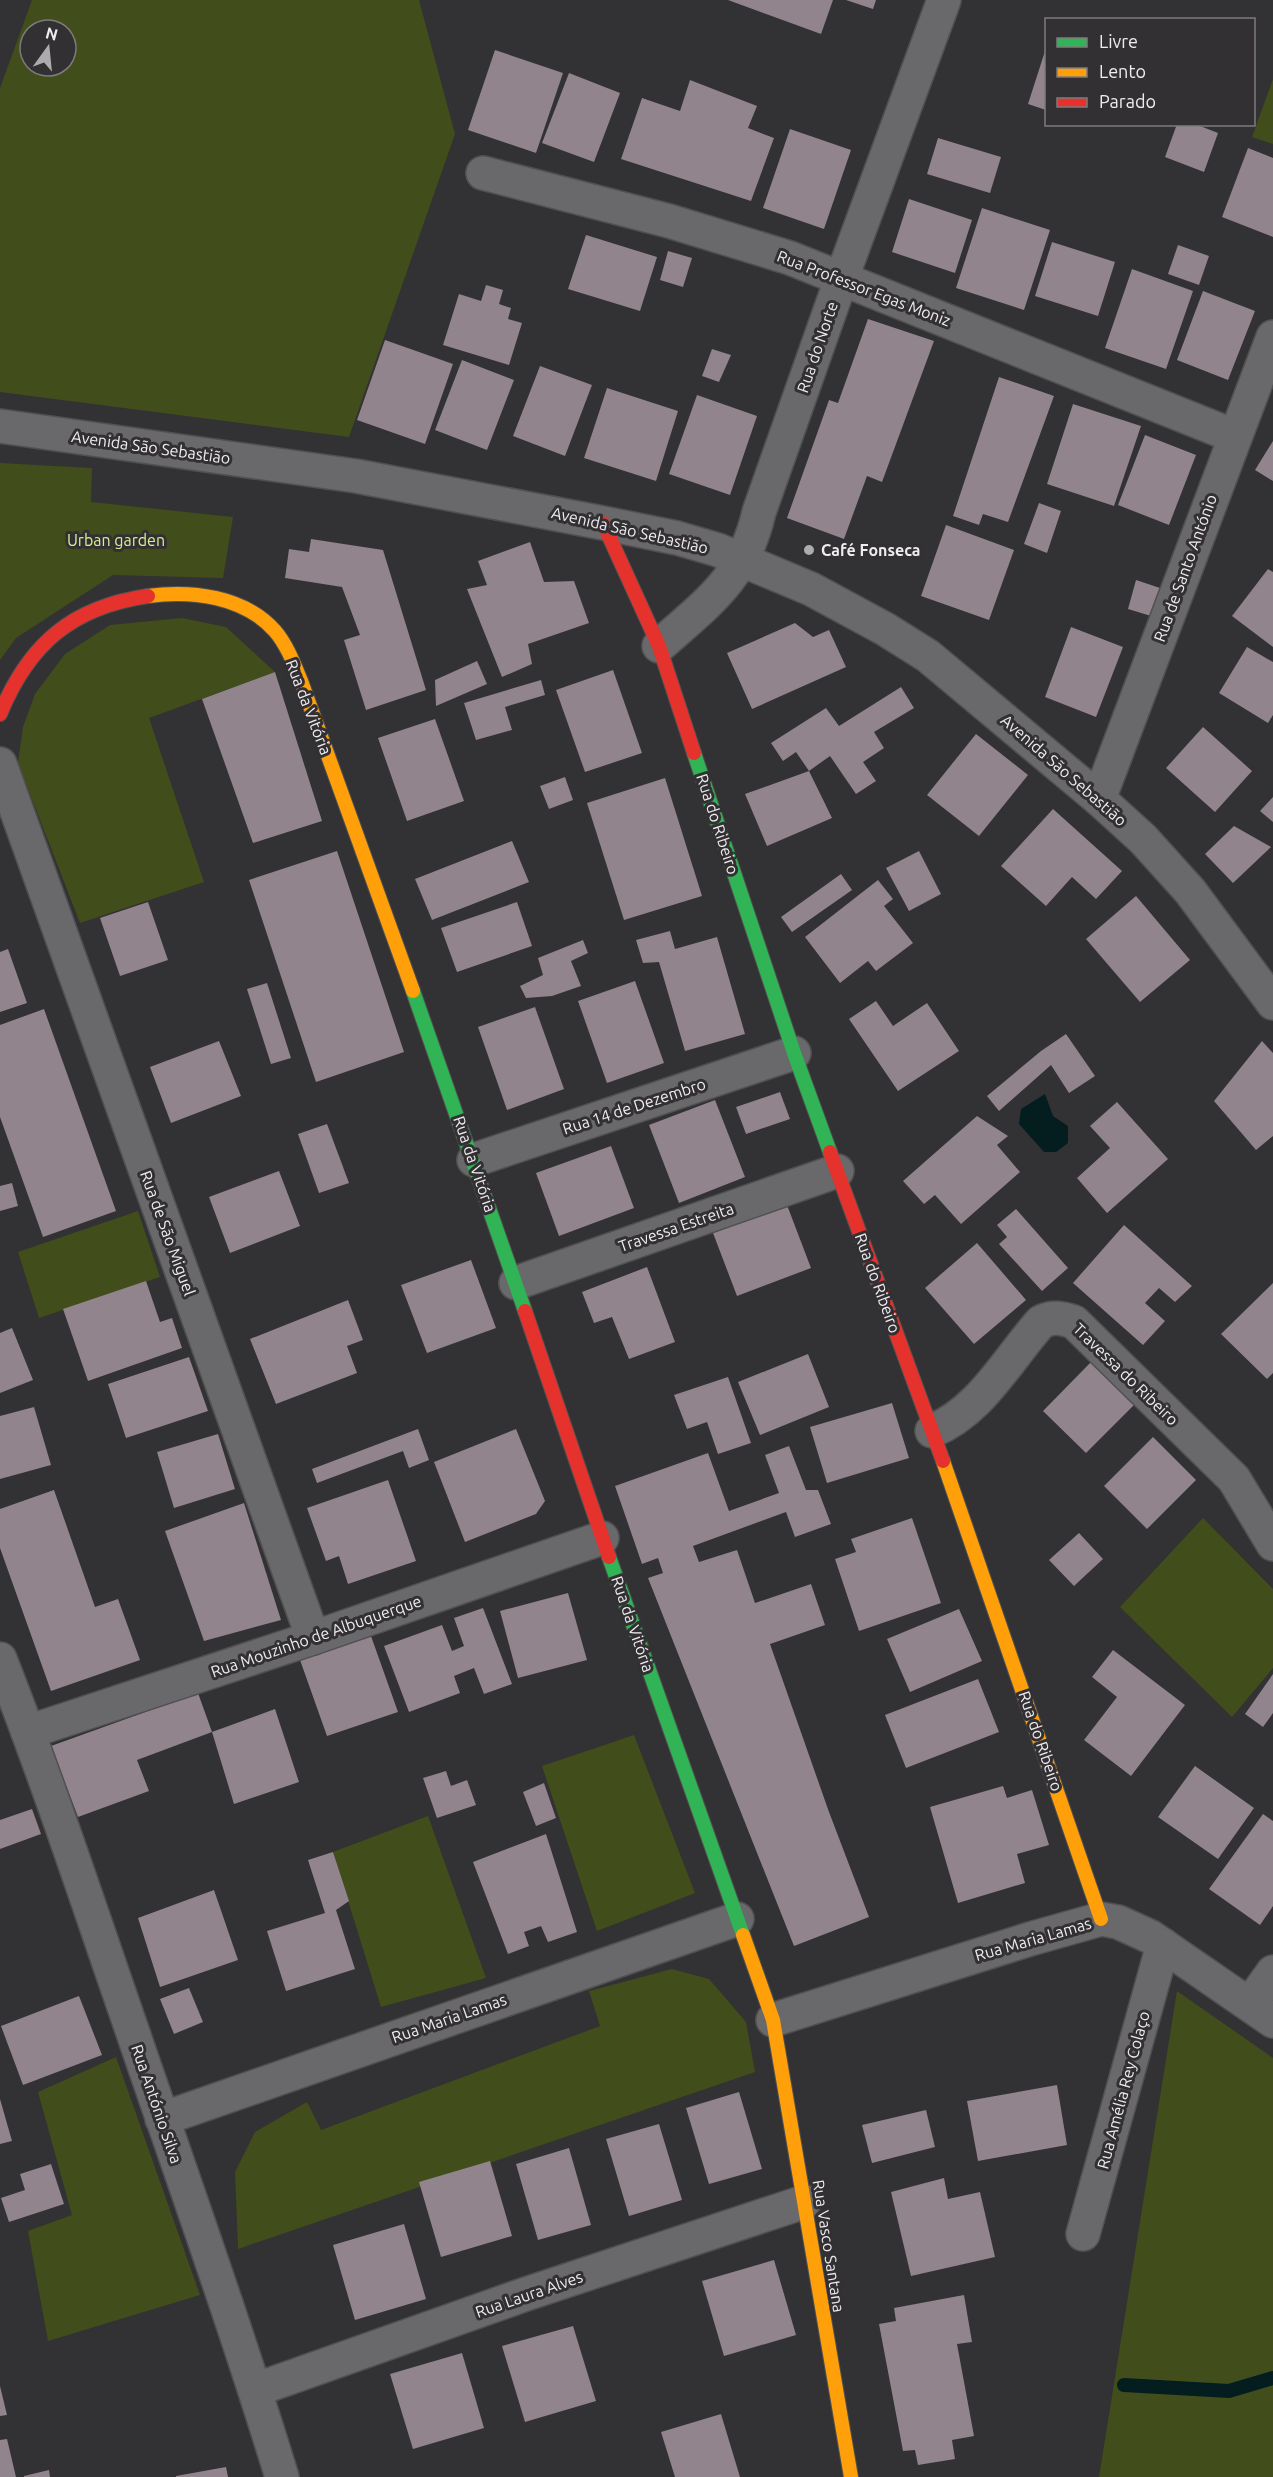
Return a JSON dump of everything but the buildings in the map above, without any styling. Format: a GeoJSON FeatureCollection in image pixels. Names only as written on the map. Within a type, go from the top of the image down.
{"type":"FeatureCollection","features":[{"type":"Feature","properties":{"kind":"street","name":"Rua do Norte"},"geometry":{"type":"LineString","coordinates":[[742,558],[754,536],[759,512],[842,277],[944,0]]}},
{"type":"Feature","properties":{"kind":"street","name":"Rua Professor Egas Moniz"},"geometry":{"type":"LineString","coordinates":[[483,173],[730,238],[842,277],[1234,436]]}},
{"type":"Feature","properties":{"kind":"street","name":"Rua de Santo António"},"geometry":{"type":"LineString","coordinates":[[1099,799],[1273,337]]}},
{"type":"Feature","properties":{"kind":"street","name":"Avenida São Sebastião"},"geometry":{"type":"LineString","coordinates":[[0,426],[356,476],[677,538],[742,558],[841,605],[928,656],[1099,799],[1143,839],[1190,891],[1273,1001]]}},
{"type":"Feature","properties":{"kind":"street","name":"Rua do Ribeiro"},"geometry":{"type":"LineString","coordinates":[[603,523],[659,646],[794,1053],[932,1431],[1101,1919]]}},
{"type":"Feature","properties":{"kind":"street"},"geometry":{"type":"LineString","coordinates":[[659,646],[730,580],[742,558]]}},
{"type":"Feature","properties":{"kind":"street","name":"Rua da Vitória"},"geometry":{"type":"LineString","coordinates":[[0,714],[11,689],[36,649],[64,625],[96,609],[128,599],[157,595],[203,595],[222,600],[271,626],[288,653],[301,681],[474,1160],[602,1538],[773,2020]]}},
{"type":"Feature","properties":{"kind":"street"},"geometry":{"type":"LineString","coordinates":[[0,764],[11,831]]}},
{"type":"Feature","properties":{"kind":"street","name":"Rua de São Miguel"},"geometry":{"type":"LineString","coordinates":[[11,831],[313,1638]]}},
{"type":"Feature","properties":{"kind":"street","name":"Rua 14 de Dezembro"},"geometry":{"type":"LineString","coordinates":[[474,1160],[794,1053]]}},
{"type":"Feature","properties":{"kind":"street","name":"Travessa Estreita"},"geometry":{"type":"LineString","coordinates":[[516,1283],[837,1171]]}},
{"type":"Feature","properties":{"kind":"street","name":"Travessa do Ribeiro"},"geometry":{"type":"LineString","coordinates":[[932,1431],[950,1424],[969,1409],[1041,1322],[1048,1318],[1062,1318],[1074,1322],[1234,1479],[1273,1544]]}},
{"type":"Feature","properties":{"kind":"street","name":"Rua Mouzinho de Albuquerque"},"geometry":{"type":"LineString","coordinates":[[28,1732],[313,1638],[602,1538]]}},
{"type":"Feature","properties":{"kind":"street","name":"Rua António Silva"},"geometry":{"type":"LineString","coordinates":[[3,1675],[28,1732],[255,2390],[282,2477]]}},
{"type":"Feature","properties":{"kind":"street","name":"Rua Maria Lamas"},"geometry":{"type":"LineString","coordinates":[[162,2119],[736,1919]]}},
{"type":"Feature","properties":{"kind":"street","name":"Rua Maria Lamas"},"geometry":{"type":"LineString","coordinates":[[773,2020],[1101,1919],[1126,1925],[1163,1945],[1262,2012]]}},
{"type":"Feature","properties":{"kind":"street","name":"Rua Amélia Rey Colaço"},"geometry":{"type":"LineString","coordinates":[[1083,2234],[1163,1945]]}},
{"type":"Feature","properties":{"kind":"street"},"geometry":{"type":"LineString","coordinates":[[1262,2012],[1273,1972]]}},
{"type":"Feature","properties":{"kind":"street","name":"Rua Vasco Santana"},"geometry":{"type":"LineString","coordinates":[[773,2020],[851,2477]]}},
{"type":"Feature","properties":{"kind":"street","name":"Rua Laura Alves"},"geometry":{"type":"LineString","coordinates":[[255,2390],[526,2294],[804,2202]]}},
{"type":"Feature","properties":{"kind":"green space"},"geometry":{"type":"Polygon","coordinates":[[[32,0],[419,0],[455,134],[349,437],[0,392],[0,88],[18,38],[18,78],[78,78],[78,18],[25,18],[32,0]]]}},
{"type":"Feature","properties":{"kind":"green space"},"geometry":{"type":"Polygon","coordinates":[[[1273,79],[1273,144],[1252,137],[1273,79]]]}},
{"type":"Feature","properties":{"kind":"green space","name":"Urban garden"},"geometry":{"type":"Polygon","coordinates":[[[0,463],[92,468],[91,502],[233,517],[223,578],[113,575],[16,638],[0,660],[0,463]]]}},
{"type":"Feature","properties":{"kind":"green space"},"geometry":{"type":"Polygon","coordinates":[[[182,618],[226,627],[275,672],[149,718],[204,882],[80,923],[18,763],[23,727],[35,694],[65,654],[110,625],[182,618]]]}},
{"type":"Feature","properties":{"kind":"green space"},"geometry":{"type":"Polygon","coordinates":[[[138,1211],[160,1277],[39,1318],[18,1252],[138,1211]]]}},
{"type":"Feature","properties":{"kind":"green space"},"geometry":{"type":"Polygon","coordinates":[[[1203,1518],[1273,1589],[1273,1668],[1232,1717],[1120,1607],[1203,1518]]]}},
{"type":"Feature","properties":{"kind":"green space"},"geometry":{"type":"Polygon","coordinates":[[[634,1735],[695,1893],[597,1931],[542,1766],[634,1735]]]}},
{"type":"Feature","properties":{"kind":"green space"},"geometry":{"type":"Polygon","coordinates":[[[428,1816],[486,1978],[381,2007],[333,1852],[428,1816]]]}},
{"type":"Feature","properties":{"kind":"green space"},"geometry":{"type":"Polygon","coordinates":[[[672,1969],[709,1979],[746,2022],[755,2072],[238,2249],[235,2172],[255,2132],[307,2102],[321,2130],[600,2026],[589,1991],[672,1969]]]}},
{"type":"Feature","properties":{"kind":"green space"},"geometry":{"type":"Polygon","coordinates":[[[1177,1991],[1273,2058],[1273,2477],[1099,2477],[1177,1991]]]}},
{"type":"Feature","properties":{"kind":"green space"},"geometry":{"type":"Polygon","coordinates":[[[116,2057],[200,2295],[48,2341],[28,2231],[72,2215],[38,2092],[116,2057]]]}},
{"type":"Feature","properties":{"kind":"water"},"geometry":{"type":"Polygon","coordinates":[[[1045,1094],[1053,1116],[1068,1126],[1068,1143],[1056,1152],[1044,1152],[1019,1124],[1021,1109],[1045,1094]]]}},
{"type":"Feature","properties":{"kind":"waterway"},"geometry":{"type":"LineString","coordinates":[[1124,2385],[1229,2391],[1273,2378]]}},
{"type":"Feature","properties":{"kind":"traffic: fast"},"geometry":{"type":"LineString","coordinates":[[694,753],[794,1053],[830,1152]]}},
{"type":"Feature","properties":{"kind":"traffic: fast"},"geometry":{"type":"LineString","coordinates":[[413,991],[525,1311]]}},
{"type":"Feature","properties":{"kind":"traffic: fast"},"geometry":{"type":"LineString","coordinates":[[609,1557],[743,1935]]}},
{"type":"Feature","properties":{"kind":"traffic: slow"},"geometry":{"type":"LineString","coordinates":[[148,596],[199,595],[233,603],[262,619],[279,636],[301,681],[413,991]]}},
{"type":"Feature","properties":{"kind":"traffic: slow"},"geometry":{"type":"LineString","coordinates":[[943,1461],[1101,1919]]}},
{"type":"Feature","properties":{"kind":"traffic: slow"},"geometry":{"type":"LineString","coordinates":[[743,1935],[773,2020],[851,2477]]}},
{"type":"Feature","properties":{"kind":"traffic: jam"},"geometry":{"type":"LineString","coordinates":[[603,523],[659,646],[694,753]]}},
{"type":"Feature","properties":{"kind":"traffic: jam"},"geometry":{"type":"LineString","coordinates":[[0,714],[25,668],[56,633],[97,609],[121,601],[148,596]]}},
{"type":"Feature","properties":{"kind":"traffic: jam"},"geometry":{"type":"LineString","coordinates":[[830,1152],[943,1461]]}},
{"type":"Feature","properties":{"kind":"traffic: jam"},"geometry":{"type":"LineString","coordinates":[[525,1311],[609,1557]]}},
{"type":"Feature","properties":{"kind":"place","name":"Café Fonseca"},"geometry":{"type":"Point","coordinates":[809,550]}}]}
